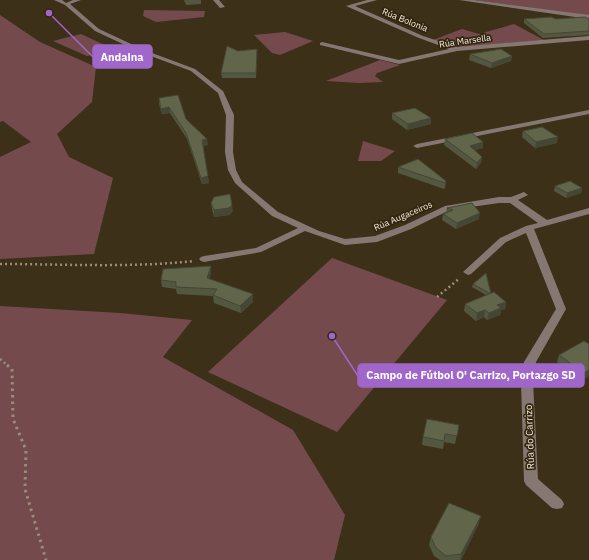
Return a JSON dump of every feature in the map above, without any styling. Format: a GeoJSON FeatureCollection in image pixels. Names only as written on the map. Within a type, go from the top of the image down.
{"type":"FeatureCollection","features":[{"type":"Feature","properties":{"kind":"street","name":"Rúa Augaceiros"},"geometry":{"type":"LineString","coordinates":[[57,0],[67,4],[97,30],[142,52],[193,70],[221,92],[230,115],[229,152],[232,170],[239,183],[275,214],[316,234],[346,242],[377,239],[448,208],[499,200],[512,200],[524,195]]}},
{"type":"Feature","properties":{"kind":"street"},"geometry":{"type":"LineString","coordinates":[[67,4],[78,0]]}},
{"type":"Feature","properties":{"kind":"street"},"geometry":{"type":"LineString","coordinates":[[216,0],[222,7]]}},
{"type":"Feature","properties":{"kind":"street","name":"Rúa Bolonia"},"geometry":{"type":"LineString","coordinates":[[374,0],[349,6],[421,37],[457,49]]}},
{"type":"Feature","properties":{"kind":"street"},"geometry":{"type":"LineString","coordinates":[[462,0],[589,17]]}},
{"type":"Feature","properties":{"kind":"street","name":"Rúa Marsella"},"geometry":{"type":"LineString","coordinates":[[322,44],[399,62],[457,49],[589,38]]}},
{"type":"Feature","properties":{"kind":"street"},"geometry":{"type":"LineString","coordinates":[[417,146],[589,112]]}},
{"type":"Feature","properties":{"kind":"street"},"geometry":{"type":"LineString","coordinates":[[512,200],[545,224]]}},
{"type":"Feature","properties":{"kind":"street"},"geometry":{"type":"LineString","coordinates":[[468,272],[503,240],[529,228],[589,211]]}},
{"type":"Feature","properties":{"kind":"street"},"geometry":{"type":"LineString","coordinates":[[204,259],[258,250],[305,228]]}},
{"type":"Feature","properties":{"kind":"street","name":"Rúa do Carrizo"},"geometry":{"type":"LineString","coordinates":[[529,228],[561,309],[530,362],[527,382],[531,481],[557,504]]}},
{"type":"Feature","properties":{"kind":"path"},"geometry":{"type":"LineString","coordinates":[[0,264],[74,264],[110,266],[156,265],[204,259]]}},
{"type":"Feature","properties":{"kind":"path"},"geometry":{"type":"LineString","coordinates":[[437,296],[468,272]]}},
{"type":"Feature","properties":{"kind":"path"},"geometry":{"type":"LineString","coordinates":[[0,359],[12,369],[14,419],[26,450],[25,488],[46,560]]}},
{"type":"Feature","properties":{"kind":"shaded area"},"geometry":{"type":"Polygon","coordinates":[[[474,0],[589,0],[589,16],[474,0]]]}},
{"type":"Feature","properties":{"kind":"shaded area"},"geometry":{"type":"Polygon","coordinates":[[[144,10],[205,11],[204,17],[156,22],[143,16],[144,10]]]}},
{"type":"Feature","properties":{"kind":"shaded area"},"geometry":{"type":"Polygon","coordinates":[[[0,15],[40,42],[96,67],[92,102],[57,134],[69,157],[113,178],[94,254],[0,259],[0,157],[31,142],[3,121],[0,122],[0,15]]]}},
{"type":"Feature","properties":{"kind":"shaded area"},"geometry":{"type":"Polygon","coordinates":[[[514,24],[544,40],[461,47],[433,40],[462,29],[479,34],[514,24]]]}},
{"type":"Feature","properties":{"kind":"shaded area"},"geometry":{"type":"Polygon","coordinates":[[[285,32],[313,41],[280,55],[272,53],[254,35],[285,32]]]}},
{"type":"Feature","properties":{"kind":"shaded area"},"geometry":{"type":"Polygon","coordinates":[[[81,34],[113,49],[87,56],[53,41],[81,34]]]}},
{"type":"Feature","properties":{"kind":"shaded area"},"geometry":{"type":"Polygon","coordinates":[[[380,60],[400,65],[377,73],[375,76],[383,82],[359,83],[326,81],[380,60]]]}},
{"type":"Feature","properties":{"kind":"shaded area"},"geometry":{"type":"Polygon","coordinates":[[[363,141],[395,151],[381,161],[358,161],[363,141]]]}},
{"type":"Feature","properties":{"kind":"shaded area"},"geometry":{"type":"Polygon","coordinates":[[[332,258],[447,300],[337,432],[208,372],[332,258]]]}},
{"type":"Feature","properties":{"kind":"shaded area"},"geometry":{"type":"Polygon","coordinates":[[[0,306],[120,313],[192,320],[163,357],[293,430],[345,515],[334,560],[0,560],[0,306]]]}},
{"type":"Feature","properties":{"kind":"building"},"geometry":{"type":"Polygon","coordinates":[[[551,17],[556,19],[585,17],[589,19],[589,31],[544,34],[524,19],[551,17]]]}},
{"type":"Feature","properties":{"kind":"building"},"geometry":{"type":"Polygon","coordinates":[[[227,46],[238,51],[257,49],[256,73],[221,73],[227,46]]]}},
{"type":"Feature","properties":{"kind":"building"},"geometry":{"type":"Polygon","coordinates":[[[501,49],[512,56],[492,63],[470,54],[501,49]]]}},
{"type":"Feature","properties":{"kind":"building"},"geometry":{"type":"Polygon","coordinates":[[[178,95],[186,119],[207,139],[202,140],[208,176],[201,178],[186,133],[169,107],[161,109],[159,98],[178,95]]]}},
{"type":"Feature","properties":{"kind":"building"},"geometry":{"type":"Polygon","coordinates":[[[415,108],[431,118],[408,124],[392,113],[415,108]]]}},
{"type":"Feature","properties":{"kind":"building"},"geometry":{"type":"Polygon","coordinates":[[[542,127],[558,137],[536,142],[523,131],[542,127]]]}},
{"type":"Feature","properties":{"kind":"building"},"geometry":{"type":"Polygon","coordinates":[[[472,133],[483,142],[470,146],[482,157],[477,163],[445,139],[472,133]]]}},
{"type":"Feature","properties":{"kind":"building"},"geometry":{"type":"Polygon","coordinates":[[[418,159],[446,181],[445,183],[398,167],[418,159]]]}},
{"type":"Feature","properties":{"kind":"building"},"geometry":{"type":"Polygon","coordinates":[[[570,181],[582,188],[567,193],[555,186],[570,181]]]}},
{"type":"Feature","properties":{"kind":"building"},"geometry":{"type":"Polygon","coordinates":[[[230,194],[232,205],[229,208],[214,210],[211,203],[214,197],[230,194]]]}},
{"type":"Feature","properties":{"kind":"building"},"geometry":{"type":"Polygon","coordinates":[[[472,203],[480,213],[457,223],[443,214],[453,210],[447,208],[472,203]]]}},
{"type":"Feature","properties":{"kind":"building"},"geometry":{"type":"Polygon","coordinates":[[[211,266],[207,278],[253,294],[240,306],[213,295],[217,289],[176,287],[176,282],[161,280],[163,269],[211,266]]]}},
{"type":"Feature","properties":{"kind":"building"},"geometry":{"type":"Polygon","coordinates":[[[486,273],[491,294],[473,284],[486,273]]]}},
{"type":"Feature","properties":{"kind":"building"},"geometry":{"type":"Polygon","coordinates":[[[494,292],[506,302],[497,305],[501,308],[489,313],[485,310],[477,313],[465,304],[494,292]]]}},
{"type":"Feature","properties":{"kind":"building"},"geometry":{"type":"Polygon","coordinates":[[[584,341],[589,344],[589,370],[584,373],[559,355],[584,341]]]}},
{"type":"Feature","properties":{"kind":"building"},"geometry":{"type":"Polygon","coordinates":[[[427,419],[459,425],[457,436],[445,434],[444,441],[423,437],[427,419]]]}},
{"type":"Feature","properties":{"kind":"building"},"geometry":{"type":"Polygon","coordinates":[[[449,503],[481,516],[461,554],[446,556],[436,548],[431,537],[449,503]]]}},
{"type":"Feature","properties":{"kind":"place","name":"Andaina"},"geometry":{"type":"Point","coordinates":[49,13]}},
{"type":"Feature","properties":{"kind":"place","name":"Campo de Fútbol O' Carrizo, Portazgo SD"},"geometry":{"type":"Point","coordinates":[332,336]}}]}
